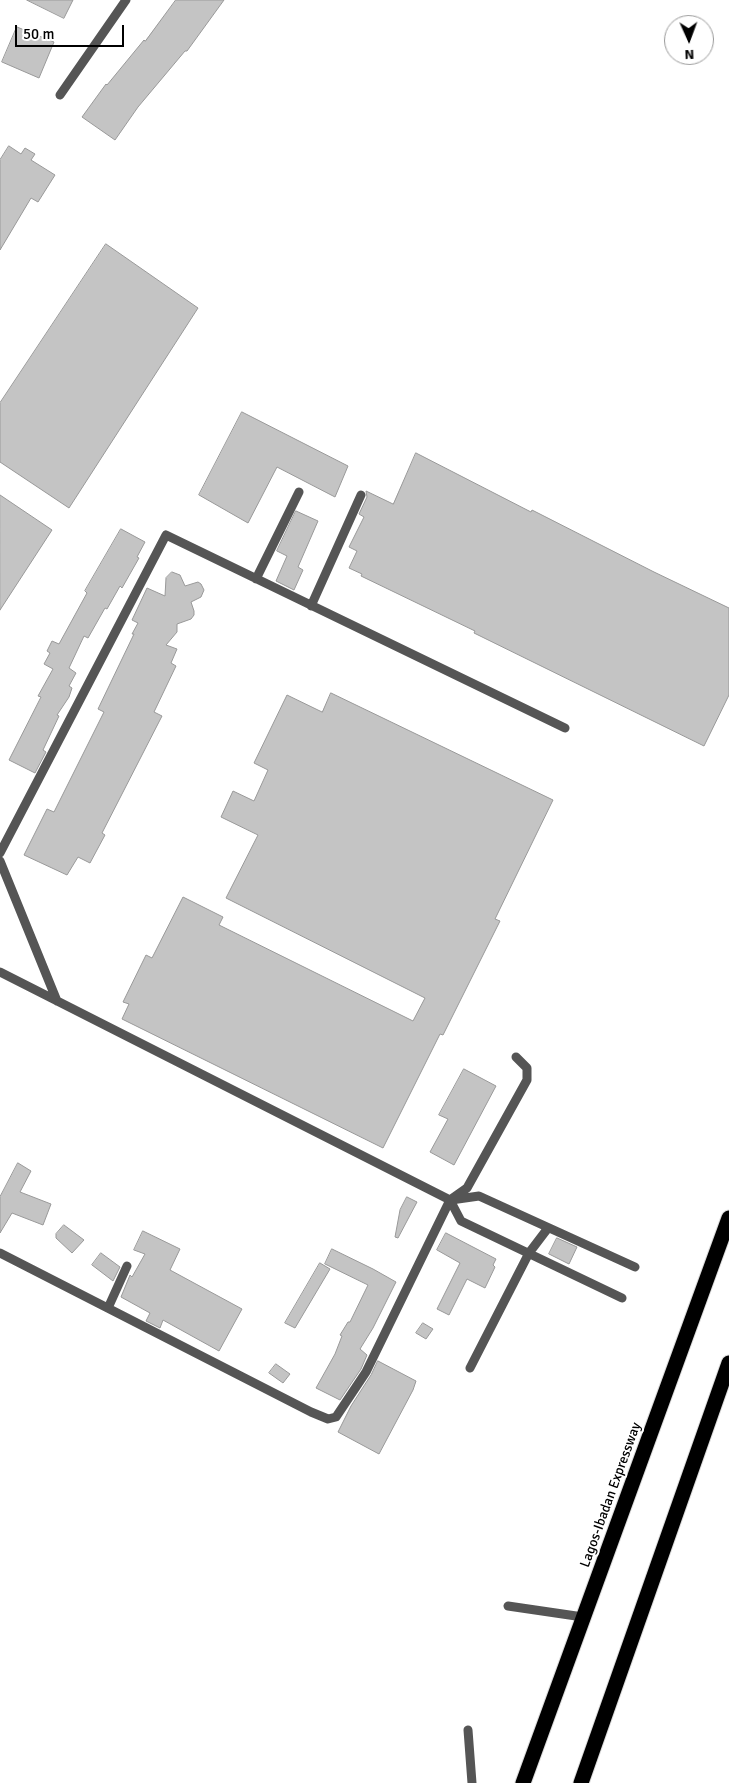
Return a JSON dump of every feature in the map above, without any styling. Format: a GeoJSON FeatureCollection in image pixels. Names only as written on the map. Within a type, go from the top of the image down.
{"type":"FeatureCollection","features":[{"type":"Feature","properties":{"kind":"highway","name":"Lagos-Ibadan Expressway"},"geometry":{"type":"LineString","coordinates":[[523,1783],[729,1218]]}},
{"type":"Feature","properties":{"kind":"highway"},"geometry":{"type":"LineString","coordinates":[[581,1783],[729,1363]]}},
{"type":"Feature","properties":{"kind":"lane"},"geometry":{"type":"LineString","coordinates":[[60,95],[126,0]]}},
{"type":"Feature","properties":{"kind":"lane"},"geometry":{"type":"LineString","coordinates":[[256,579],[299,492]]}},
{"type":"Feature","properties":{"kind":"lane"},"geometry":{"type":"LineString","coordinates":[[311,606],[362,495]]}},
{"type":"Feature","properties":{"kind":"lane"},"geometry":{"type":"LineString","coordinates":[[0,853],[166,535],[565,728]]}},
{"type":"Feature","properties":{"kind":"lane"},"geometry":{"type":"LineString","coordinates":[[0,861],[57,1001]]}},
{"type":"Feature","properties":{"kind":"lane"},"geometry":{"type":"LineString","coordinates":[[0,972],[450,1200],[479,1196],[635,1267]]}},
{"type":"Feature","properties":{"kind":"lane"},"geometry":{"type":"LineString","coordinates":[[0,1253],[311,1412],[328,1419],[336,1417],[366,1372],[450,1200],[467,1188],[527,1080],[527,1068],[516,1057]]}},
{"type":"Feature","properties":{"kind":"lane"},"geometry":{"type":"LineString","coordinates":[[450,1200],[461,1221],[622,1298]]}},
{"type":"Feature","properties":{"kind":"lane"},"geometry":{"type":"LineString","coordinates":[[470,1368],[528,1254],[548,1228]]}},
{"type":"Feature","properties":{"kind":"lane"},"geometry":{"type":"LineString","coordinates":[[108,1308],[127,1266]]}},
{"type":"Feature","properties":{"kind":"lane"},"geometry":{"type":"LineString","coordinates":[[508,1606],[583,1617]]}},
{"type":"Feature","properties":{"kind":"lane"},"geometry":{"type":"LineString","coordinates":[[468,1730],[472,1783]]}},
{"type":"Feature","properties":{"kind":"building"},"geometry":{"type":"Polygon","coordinates":[[[27,0],[73,0],[64,18],[27,0]]]}},
{"type":"Feature","properties":{"kind":"building"},"geometry":{"type":"Polygon","coordinates":[[[176,0],[224,0],[187,51],[185,51],[138,107],[115,140],[82,117],[106,84],[145,41],[176,0]]]}},
{"type":"Feature","properties":{"kind":"building"},"geometry":{"type":"Polygon","coordinates":[[[17,27],[54,42],[39,78],[2,62],[17,27]]]}},
{"type":"Feature","properties":{"kind":"building"},"geometry":{"type":"Polygon","coordinates":[[[9,146],[21,154],[25,148],[35,154],[31,160],[55,175],[38,202],[31,198],[0,250],[0,160],[9,146]]]}},
{"type":"Feature","properties":{"kind":"building"},"geometry":{"type":"Polygon","coordinates":[[[106,244],[198,308],[69,508],[0,462],[0,403],[106,244]]]}},
{"type":"Feature","properties":{"kind":"building"},"geometry":{"type":"Polygon","coordinates":[[[242,412],[348,466],[335,497],[277,467],[248,523],[199,495],[242,412]]]}},
{"type":"Feature","properties":{"kind":"building"},"geometry":{"type":"Polygon","coordinates":[[[416,453],[531,512],[532,510],[729,608],[729,695],[704,746],[474,633],[475,631],[361,576],[362,574],[349,568],[357,551],[349,547],[364,517],[359,514],[367,497],[366,491],[393,504],[416,453]]]}},
{"type":"Feature","properties":{"kind":"building"},"geometry":{"type":"Polygon","coordinates":[[[0,495],[52,530],[0,610],[0,495]]]}},
{"type":"Feature","properties":{"kind":"building"},"geometry":{"type":"Polygon","coordinates":[[[296,511],[318,521],[298,567],[303,570],[294,590],[276,581],[287,556],[277,551],[296,511]]]}},
{"type":"Feature","properties":{"kind":"building"},"geometry":{"type":"Polygon","coordinates":[[[121,529],[145,542],[137,557],[139,558],[122,588],[120,586],[88,638],[84,636],[69,668],[76,673],[69,686],[72,688],[69,697],[57,715],[59,716],[43,750],[46,752],[35,773],[9,760],[41,697],[38,696],[53,669],[44,664],[50,653],[47,651],[52,641],[59,644],[87,593],[85,591],[121,529]]]}},
{"type":"Feature","properties":{"kind":"building"},"geometry":{"type":"Polygon","coordinates":[[[172,572],[180,575],[185,586],[198,582],[204,590],[201,597],[191,602],[194,615],[191,619],[177,624],[177,632],[166,645],[177,649],[171,663],[176,666],[154,712],[162,716],[102,833],[105,835],[90,863],[78,857],[67,875],[24,855],[47,809],[54,812],[104,712],[98,709],[134,634],[132,634],[138,623],[132,620],[147,588],[165,596],[166,578],[172,572]]]}},
{"type":"Feature","properties":{"kind":"building"},"geometry":{"type":"Polygon","coordinates":[[[331,693],[553,800],[495,919],[500,921],[443,1035],[440,1034],[383,1148],[122,1019],[129,1004],[123,1002],[146,955],[152,958],[183,897],[223,917],[219,925],[413,1021],[425,998],[226,898],[258,835],[221,817],[233,791],[254,801],[268,770],[254,763],[287,695],[322,712],[331,693]]]}},
{"type":"Feature","properties":{"kind":"building"},"geometry":{"type":"Polygon","coordinates":[[[464,1069],[496,1086],[454,1165],[430,1152],[448,1119],[439,1115],[464,1069]]]}},
{"type":"Feature","properties":{"kind":"building"},"geometry":{"type":"Polygon","coordinates":[[[18,1163],[31,1171],[20,1192],[51,1204],[43,1225],[12,1213],[0,1233],[0,1197],[18,1163]]]}},
{"type":"Feature","properties":{"kind":"building"},"geometry":{"type":"Polygon","coordinates":[[[407,1197],[417,1202],[398,1238],[395,1237],[400,1210],[407,1197]]]}},
{"type":"Feature","properties":{"kind":"building"},"geometry":{"type":"Polygon","coordinates":[[[64,1225],[84,1240],[72,1253],[56,1238],[56,1234],[64,1225]]]}},
{"type":"Feature","properties":{"kind":"building"},"geometry":{"type":"Polygon","coordinates":[[[143,1231],[180,1249],[170,1270],[242,1309],[219,1351],[163,1320],[160,1328],[146,1321],[150,1313],[121,1297],[130,1275],[132,1277],[145,1254],[134,1250],[143,1231]]]}},
{"type":"Feature","properties":{"kind":"building"},"geometry":{"type":"Polygon","coordinates":[[[446,1233],[496,1259],[493,1265],[495,1267],[485,1288],[467,1279],[449,1315],[437,1309],[460,1263],[437,1250],[446,1233]]]}},
{"type":"Feature","properties":{"kind":"building"},"geometry":{"type":"Polygon","coordinates":[[[557,1238],[577,1247],[569,1264],[549,1254],[557,1238]]]}},
{"type":"Feature","properties":{"kind":"building"},"geometry":{"type":"Polygon","coordinates":[[[332,1249],[396,1282],[373,1328],[360,1349],[367,1355],[361,1369],[340,1400],[316,1388],[335,1354],[342,1336],[340,1335],[348,1322],[350,1322],[368,1285],[325,1264],[332,1249]]]}},
{"type":"Feature","properties":{"kind":"building"},"geometry":{"type":"Polygon","coordinates":[[[101,1253],[120,1267],[113,1281],[92,1265],[101,1253]]]}},
{"type":"Feature","properties":{"kind":"building"},"geometry":{"type":"Polygon","coordinates":[[[320,1263],[330,1269],[295,1328],[285,1323],[320,1263]]]}},
{"type":"Feature","properties":{"kind":"building"},"geometry":{"type":"Polygon","coordinates":[[[423,1323],[433,1329],[426,1339],[416,1333],[423,1323]]]}},
{"type":"Feature","properties":{"kind":"building"},"geometry":{"type":"Polygon","coordinates":[[[378,1361],[416,1381],[379,1454],[338,1432],[378,1361]]]}},
{"type":"Feature","properties":{"kind":"building"},"geometry":{"type":"Polygon","coordinates":[[[276,1364],[290,1374],[283,1383],[269,1373],[276,1364]]]}}]}
